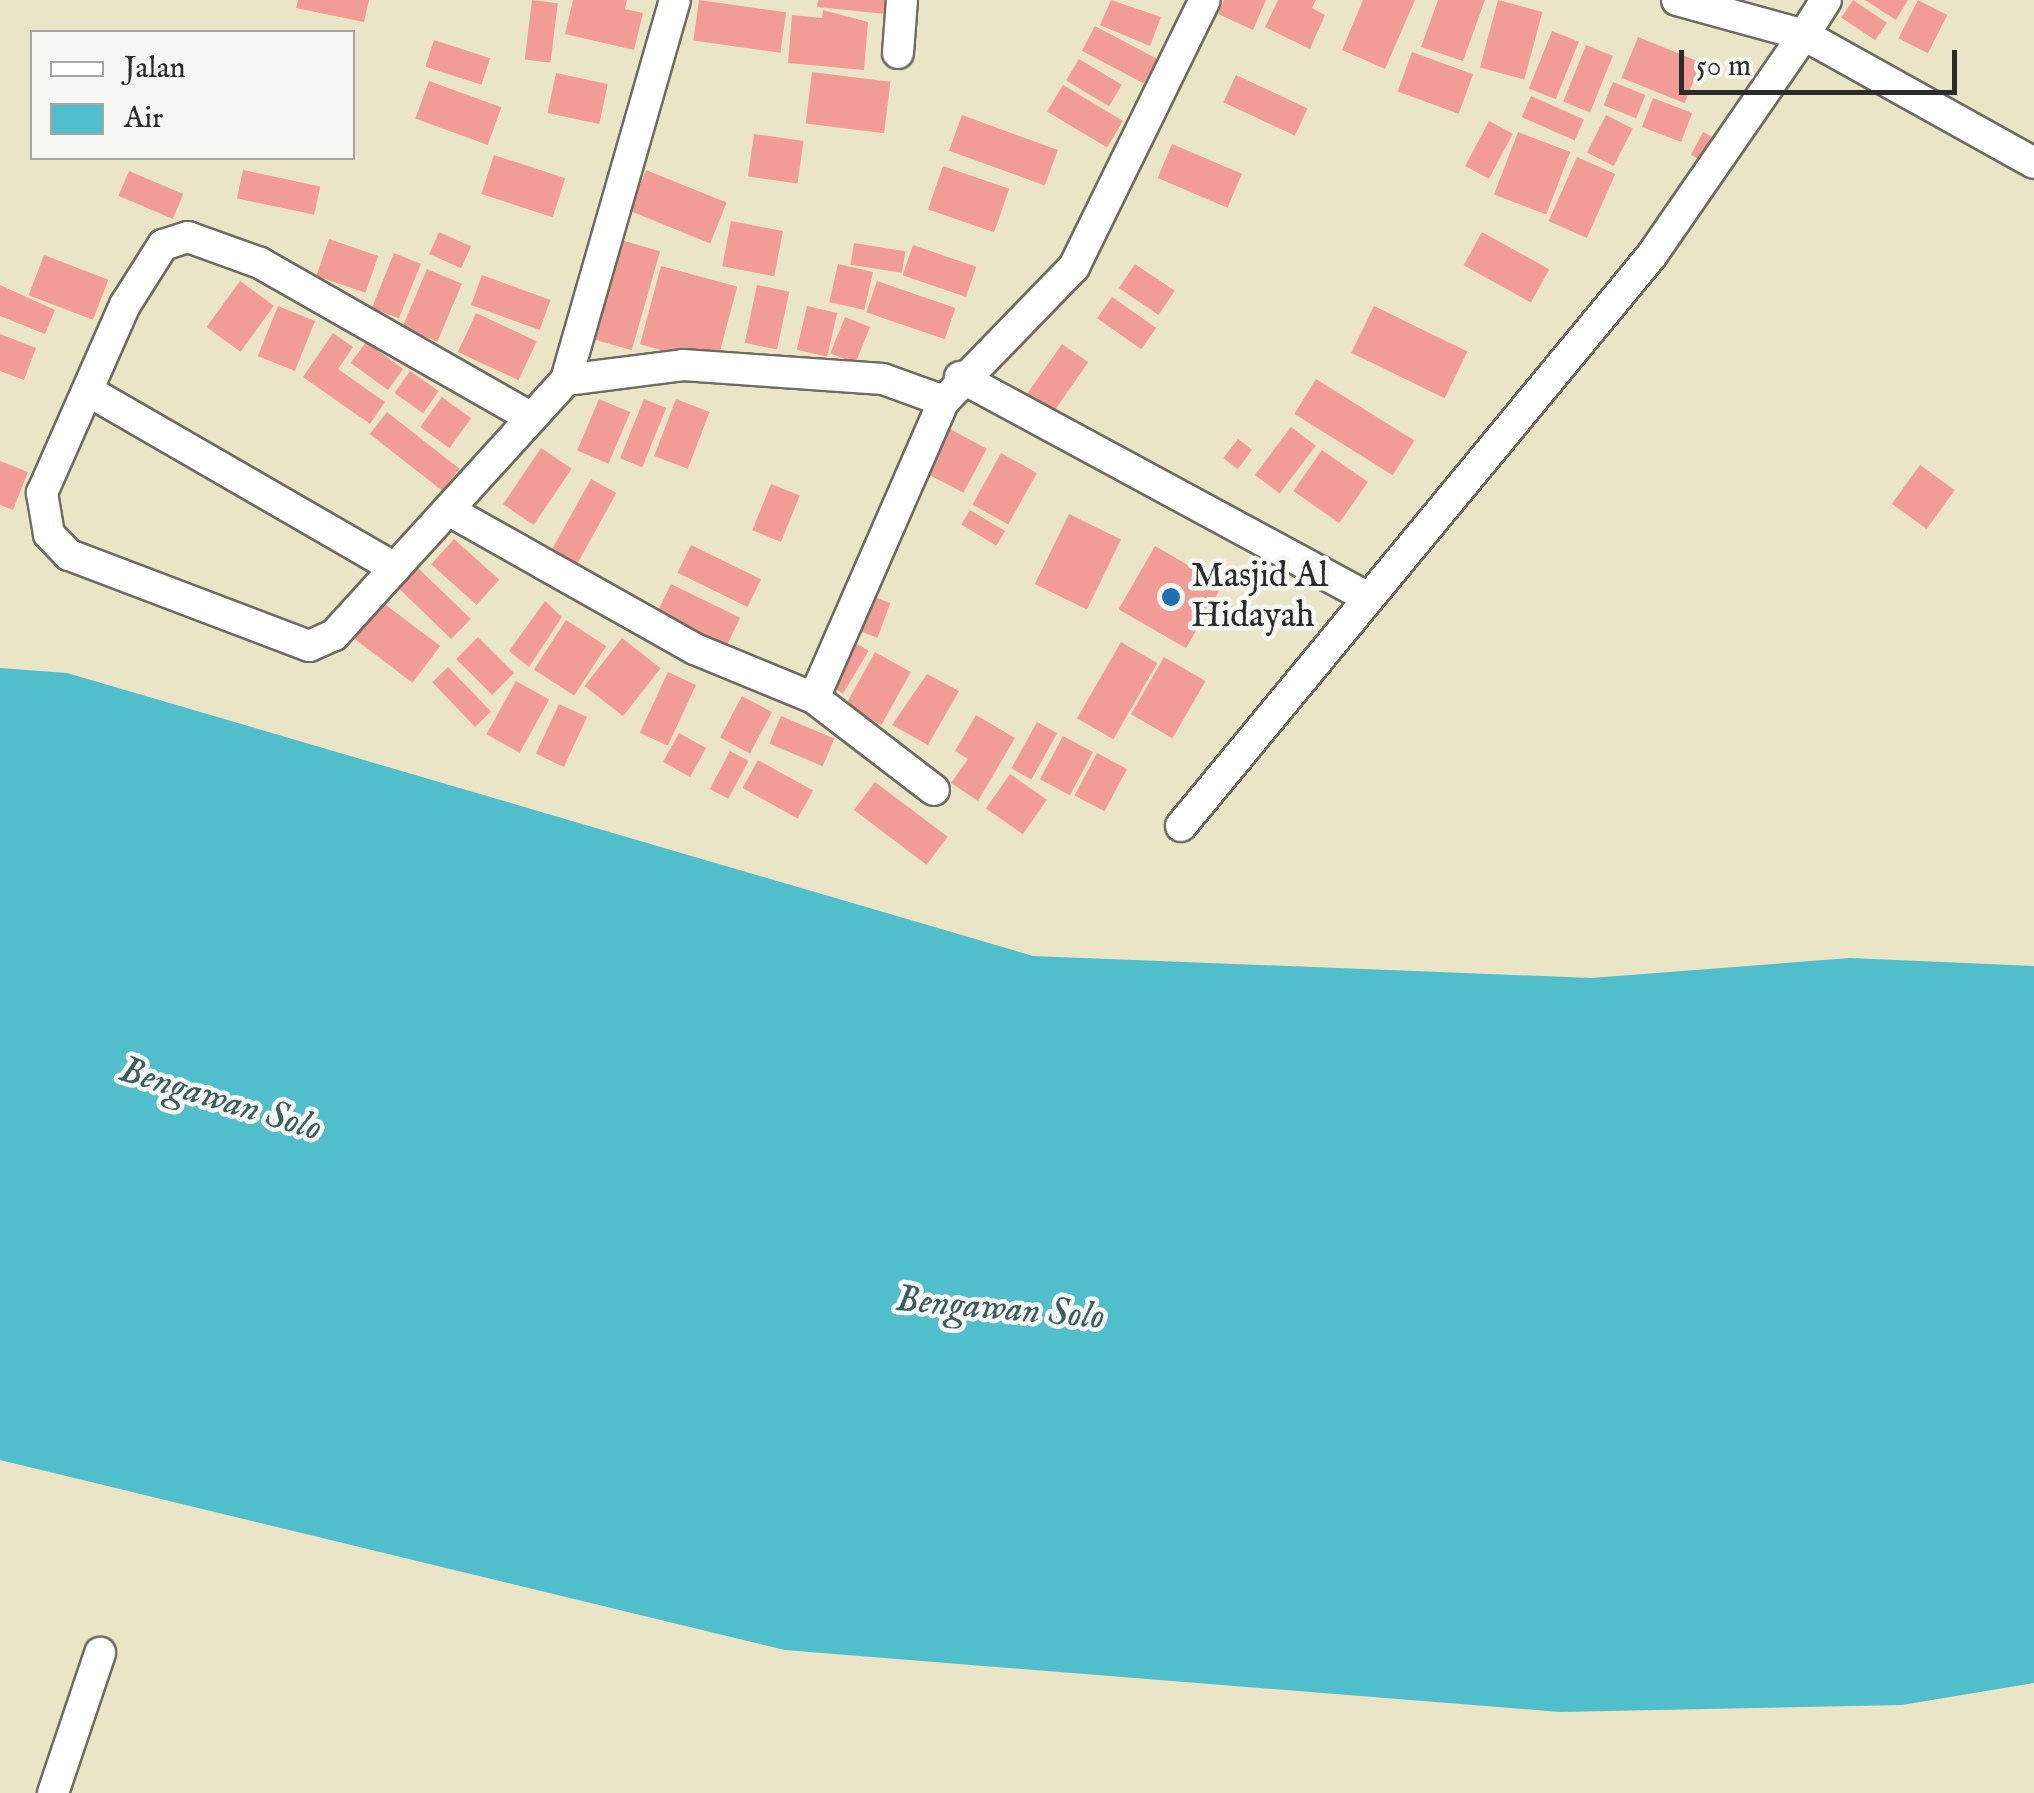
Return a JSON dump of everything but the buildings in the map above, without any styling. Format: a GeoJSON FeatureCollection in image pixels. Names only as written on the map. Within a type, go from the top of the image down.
{"type":"FeatureCollection","features":[{"type":"Feature","properties":{"kind":"street"},"geometry":{"type":"LineString","coordinates":[[528,415],[260,263],[188,238],[163,246],[125,305],[90,392],[42,493],[49,534],[69,555],[309,646],[334,635],[528,415],[566,380],[676,0]]}},
{"type":"Feature","properties":{"kind":"street"},"geometry":{"type":"LineString","coordinates":[[898,53],[902,0]]}},
{"type":"Feature","properties":{"kind":"street"},"geometry":{"type":"LineString","coordinates":[[814,698],[952,389],[1074,267],[1204,0]]}},
{"type":"Feature","properties":{"kind":"street"},"geometry":{"type":"LineString","coordinates":[[1677,0],[1804,36],[2034,164]]}},
{"type":"Feature","properties":{"kind":"street"},"geometry":{"type":"LineString","coordinates":[[1181,826],[1652,255],[1826,0]]}},
{"type":"Feature","properties":{"kind":"street"},"geometry":{"type":"LineString","coordinates":[[566,380],[683,365],[883,379],[952,389],[1367,598]]}},
{"type":"Feature","properties":{"kind":"street"},"geometry":{"type":"LineString","coordinates":[[90,392],[395,568]]}},
{"type":"Feature","properties":{"kind":"street"},"geometry":{"type":"LineString","coordinates":[[448,510],[694,649],[814,698],[934,790]]}},
{"type":"Feature","properties":{"kind":"street"},"geometry":{"type":"LineString","coordinates":[[53,1793],[100,1653]]}},
{"type":"Feature","properties":{"kind":"water","name":"Bengawan Solo"},"geometry":{"type":"Polygon","coordinates":[[[0,668],[67,673],[1033,956],[1591,978],[1850,958],[2034,966],[2034,1683],[1902,1705],[1560,1712],[785,1650],[0,1460],[0,668]]]}},
{"type":"Feature","properties":{"kind":"place","name":"Masjid Al Hidayah"},"geometry":{"type":"Point","coordinates":[1171,597]}}]}
